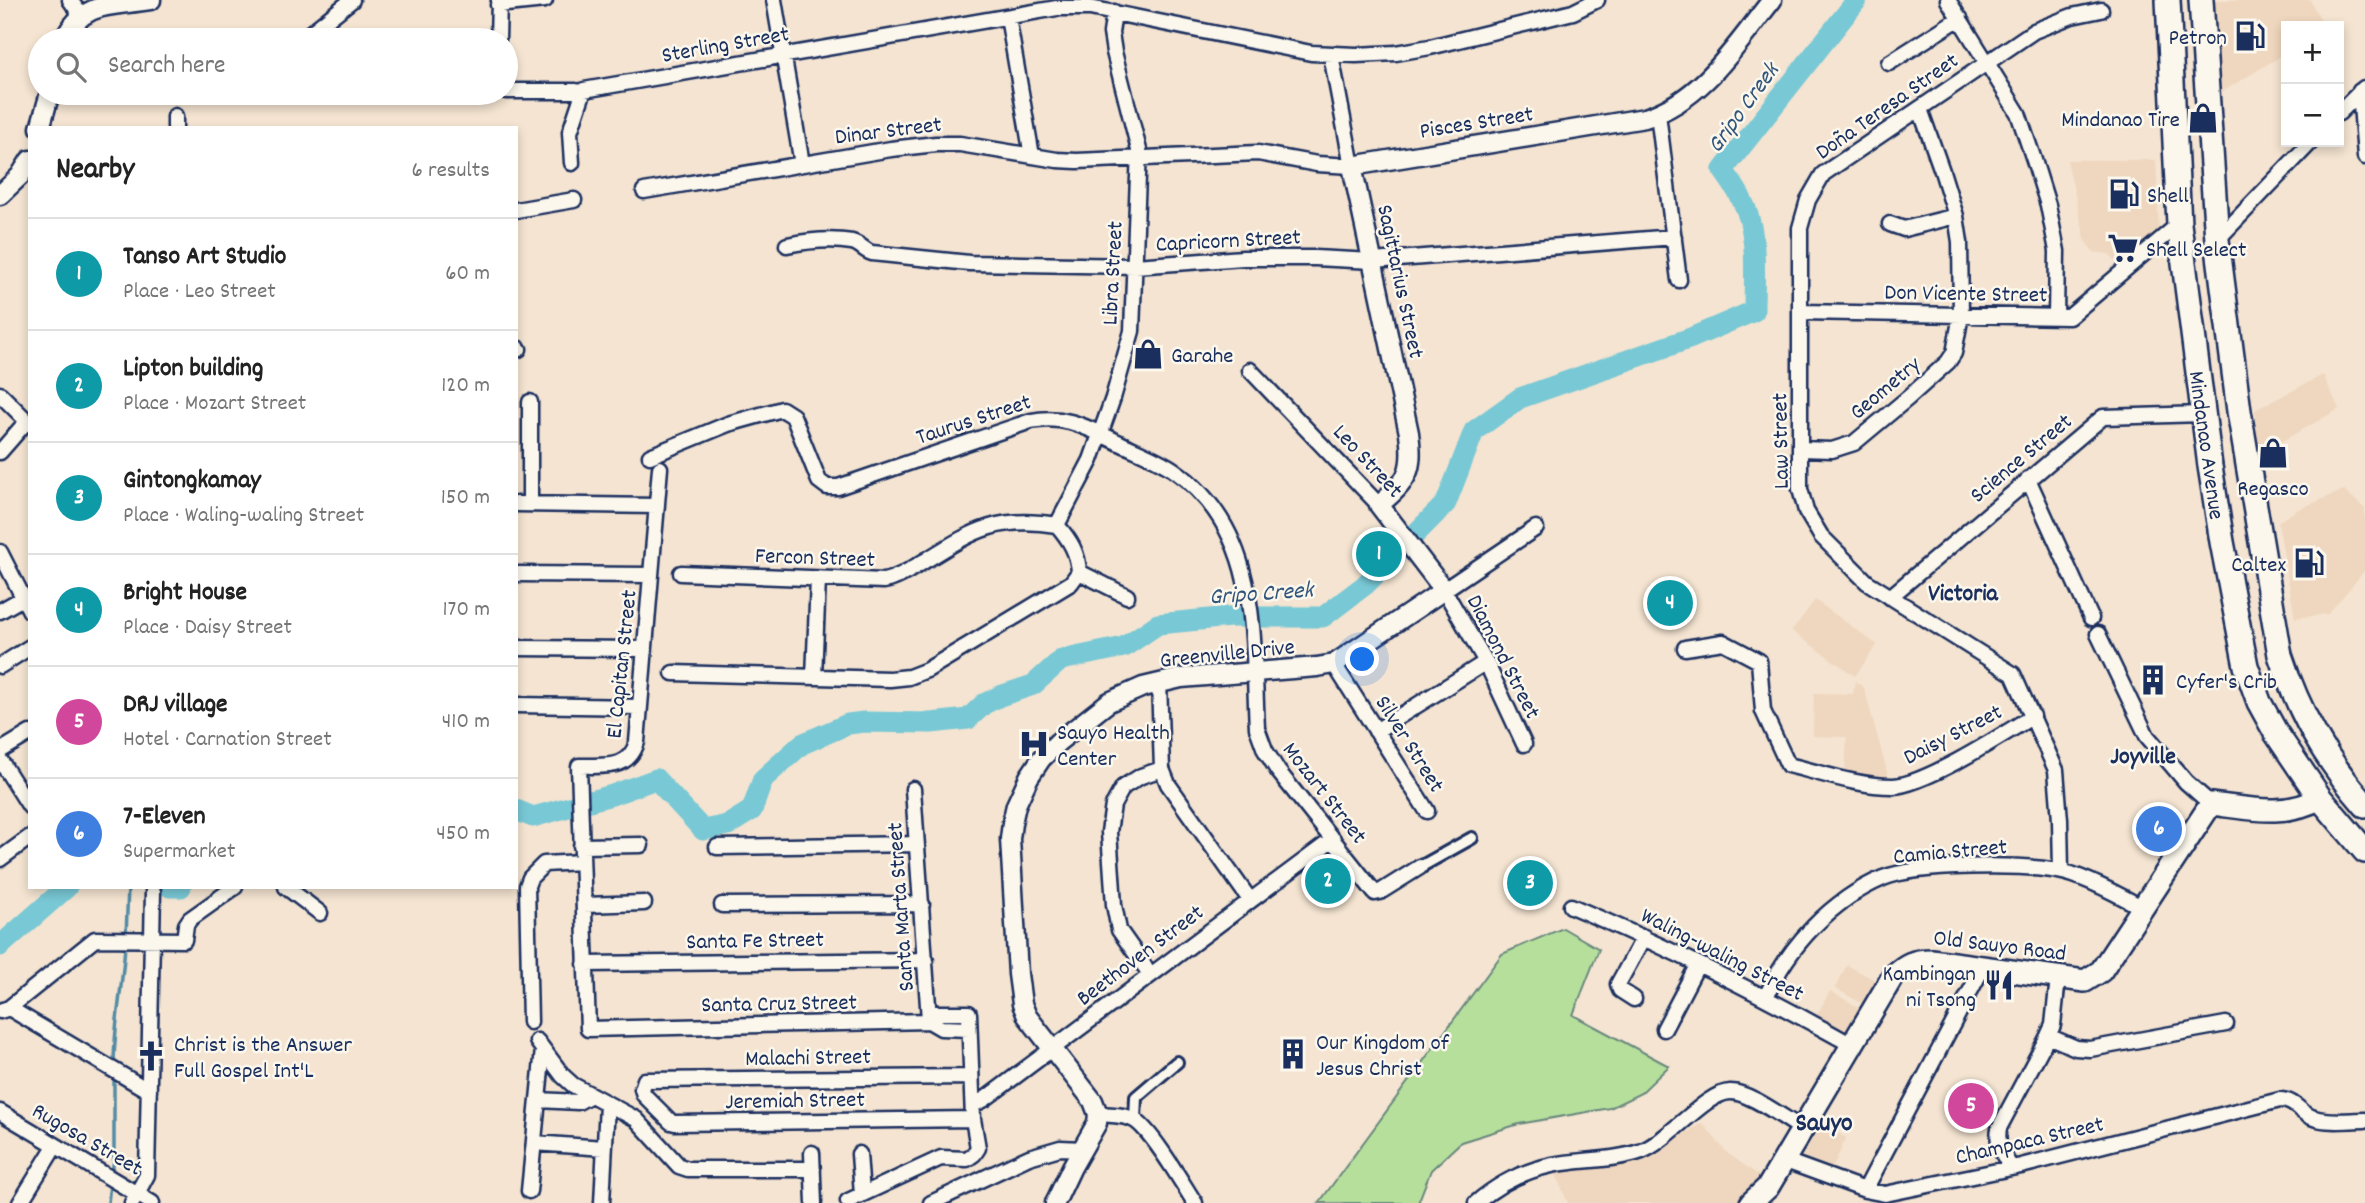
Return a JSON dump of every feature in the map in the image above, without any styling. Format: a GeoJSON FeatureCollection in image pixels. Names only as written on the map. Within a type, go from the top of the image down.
{"type":"FeatureCollection","features":[{"type":"Feature","properties":{"kind":"main road","name":"Mindanao Avenue"},"geometry":{"type":"LineString","coordinates":[[2168,0],[2179,224],[2218,516],[2246,666],[2259,702],[2276,733],[2320,798],[2365,851]]}},
{"type":"Feature","properties":{"kind":"main road","name":"Mindanao Avenue"},"geometry":{"type":"LineString","coordinates":[[2201,0],[2217,240],[2239,411],[2280,655],[2292,693],[2314,736],[2342,779],[2365,805]]}},
{"type":"Feature","properties":{"kind":"main road"},"geometry":{"type":"LineString","coordinates":[[2218,516],[2238,516],[2255,508]]}},
{"type":"Feature","properties":{"kind":"main road"},"geometry":{"type":"LineString","coordinates":[[2222,542],[2240,533],[2259,532]]}},
{"type":"Feature","properties":{"kind":"main road"},"geometry":{"type":"LineString","coordinates":[[2211,804],[2285,810],[2300,808],[2320,798]]}},
{"type":"Feature","properties":{"kind":"main road","name":"Old Sauyo Road"},"geometry":{"type":"LineString","coordinates":[[1751,1203],[1768,1186],[1893,976],[1905,965],[1916,960],[1931,960],[2085,981],[2101,971],[2211,804]]}},
{"type":"Feature","properties":{"kind":"street"},"geometry":{"type":"LineString","coordinates":[[70,28],[75,7],[151,0]]}},
{"type":"Feature","properties":{"kind":"street"},"geometry":{"type":"LineString","coordinates":[[317,28],[352,0]]}},
{"type":"Feature","properties":{"kind":"street"},"geometry":{"type":"LineString","coordinates":[[498,28],[498,2],[545,0]]}},
{"type":"Feature","properties":{"kind":"street"},"geometry":{"type":"LineString","coordinates":[[774,0],[802,164]]}},
{"type":"Feature","properties":{"kind":"street","name":"Sterling Street"},"geometry":{"type":"LineString","coordinates":[[572,163],[570,132],[584,90],[1057,8],[1090,8],[1114,12],[1331,55],[1396,53],[1430,47],[1573,12],[1597,0]]}},
{"type":"Feature","properties":{"kind":"street","name":"Pisces Street"},"geometry":{"type":"LineString","coordinates":[[1139,160],[1258,153],[1317,164],[1352,166],[1658,114],[1678,104],[1708,79],[1772,0]]}},
{"type":"Feature","properties":{"kind":"street"},"geometry":{"type":"LineString","coordinates":[[1948,0],[2018,113],[2048,205],[2057,251],[2056,317]]}},
{"type":"Feature","properties":{"kind":"street","name":"Doña Teresa Street"},"geometry":{"type":"LineString","coordinates":[[1801,312],[1800,228],[1808,200],[1823,174],[2034,31],[2072,16],[2101,10]]}},
{"type":"Feature","properties":{"kind":"street","name":"Libra Street"},"geometry":{"type":"LineString","coordinates":[[1058,525],[1091,460],[1132,331],[1139,150],[1114,52],[1111,33],[1114,12]]}},
{"type":"Feature","properties":{"kind":"street"},"geometry":{"type":"LineString","coordinates":[[1008,17],[1031,156]]}},
{"type":"Feature","properties":{"kind":"street"},"geometry":{"type":"LineString","coordinates":[[1889,63],[1960,18]]}},
{"type":"Feature","properties":{"kind":"street","name":"Sagittarius Street"},"geometry":{"type":"LineString","coordinates":[[1331,55],[1412,454],[1411,470],[1403,483],[1379,505]]}},
{"type":"Feature","properties":{"kind":"street"},"geometry":{"type":"LineString","coordinates":[[2344,108],[2362,89]]}},
{"type":"Feature","properties":{"kind":"street"},"geometry":{"type":"LineString","coordinates":[[2362,89],[2365,157]]}},
{"type":"Feature","properties":{"kind":"street"},"geometry":{"type":"LineString","coordinates":[[518,91],[576,90]]}},
{"type":"Feature","properties":{"kind":"street"},"geometry":{"type":"LineString","coordinates":[[41,126],[47,105]]}},
{"type":"Feature","properties":{"kind":"street","name":"Geometry"},"geometry":{"type":"LineString","coordinates":[[1800,449],[1832,450],[1854,443],[1948,362],[1954,353],[1961,314],[1962,273],[1956,216],[1920,109]]}},
{"type":"Feature","properties":{"kind":"street"},"geometry":{"type":"LineString","coordinates":[[1658,114],[1679,280]]}},
{"type":"Feature","properties":{"kind":"street","name":"Dinar Street"},"geometry":{"type":"LineString","coordinates":[[644,191],[891,149],[936,144],[960,144],[1077,161],[1139,160]]}},
{"type":"Feature","properties":{"kind":"street"},"geometry":{"type":"LineString","coordinates":[[2217,240],[2306,147]]}},
{"type":"Feature","properties":{"kind":"street"},"geometry":{"type":"LineString","coordinates":[[0,195],[25,178]]}},
{"type":"Feature","properties":{"kind":"street"},"geometry":{"type":"LineString","coordinates":[[518,210],[575,200]]}},
{"type":"Feature","properties":{"kind":"street"},"geometry":{"type":"LineString","coordinates":[[1890,224],[1905,229],[1956,216]]}},
{"type":"Feature","properties":{"kind":"street","name":"Don Vicente Street"},"geometry":{"type":"LineString","coordinates":[[1801,312],[2069,317],[2179,224]]}},
{"type":"Feature","properties":{"kind":"street","name":"Capricorn Street"},"geometry":{"type":"LineString","coordinates":[[788,245],[855,242],[866,252],[969,262],[1135,266],[1243,258],[1315,257],[1373,261],[1674,237]]}},
{"type":"Feature","properties":{"kind":"street","name":"Law Street"},"geometry":{"type":"LineString","coordinates":[[1801,312],[1800,489],[1806,511],[1821,536],[1867,582],[2013,674],[2033,716]]}},
{"type":"Feature","properties":{"kind":"street","name":"Leo Street"},"geometry":{"type":"LineString","coordinates":[[1250,370],[1379,505],[1444,590]]}},
{"type":"Feature","properties":{"kind":"street"},"geometry":{"type":"LineString","coordinates":[[0,394],[28,423],[0,452]]}},
{"type":"Feature","properties":{"kind":"street"},"geometry":{"type":"LineString","coordinates":[[530,402],[523,435],[523,504],[657,506]]}},
{"type":"Feature","properties":{"kind":"street","name":"Taurus Street"},"geometry":{"type":"LineString","coordinates":[[650,456],[728,424],[782,409],[793,416],[819,481],[827,486],[838,487],[1031,421],[1047,418],[1071,422],[1149,456],[1174,470],[1213,508],[1238,553],[1247,584],[1254,671]]}},
{"type":"Feature","properties":{"kind":"street","name":"Science Street"},"geometry":{"type":"LineString","coordinates":[[1890,597],[2103,418],[2203,414]]}},
{"type":"Feature","properties":{"kind":"street","name":"El Capitan Street"},"geometry":{"type":"LineString","coordinates":[[588,1029],[579,766],[614,765],[626,761],[634,753],[637,742],[660,468]]}},
{"type":"Feature","properties":{"kind":"street"},"geometry":{"type":"LineString","coordinates":[[2028,479],[2091,618]]}},
{"type":"Feature","properties":{"kind":"street","name":"Fercon Street"},"geometry":{"type":"LineString","coordinates":[[681,573],[893,580],[968,535],[992,525],[1018,521],[1058,525]]}},
{"type":"Feature","properties":{"kind":"street"},"geometry":{"type":"LineString","coordinates":[[673,673],[890,679],[909,677],[927,670],[1071,583],[1079,572],[1078,557],[1069,538],[1058,525]]}},
{"type":"Feature","properties":{"kind":"street","name":"Greenville Drive"},"geometry":{"type":"LineString","coordinates":[[1098,1114],[1093,1101],[1027,1016],[1020,991],[1010,839],[1016,805],[1041,759],[1058,742],[1109,702],[1123,694],[1159,682],[1334,664],[1536,528]]}},
{"type":"Feature","properties":{"kind":"street"},"geometry":{"type":"LineString","coordinates":[[0,611],[27,605],[1,556]]}},
{"type":"Feature","properties":{"kind":"street"},"geometry":{"type":"LineString","coordinates":[[1079,572],[1127,596]]}},
{"type":"Feature","properties":{"kind":"street"},"geometry":{"type":"LineString","coordinates":[[518,574],[651,575]]}},
{"type":"Feature","properties":{"kind":"street"},"geometry":{"type":"LineString","coordinates":[[814,677],[818,579]]}},
{"type":"Feature","properties":{"kind":"street","name":"Diamond Street"},"geometry":{"type":"LineString","coordinates":[[1444,590],[1486,662],[1524,744]]}},
{"type":"Feature","properties":{"kind":"street"},"geometry":{"type":"LineString","coordinates":[[2098,634],[2147,736],[2186,782],[2211,804]]}},
{"type":"Feature","properties":{"kind":"street","name":"Daisy Street"},"geometry":{"type":"LineString","coordinates":[[1685,648],[1723,642],[1759,661],[1763,711],[1788,765],[1867,785],[1897,786],[1929,775],[2033,716]]}},
{"type":"Feature","properties":{"kind":"street"},"geometry":{"type":"LineString","coordinates":[[0,666],[28,648]]}},
{"type":"Feature","properties":{"kind":"street"},"geometry":{"type":"LineString","coordinates":[[518,648],[644,649]]}},
{"type":"Feature","properties":{"kind":"street"},"geometry":{"type":"LineString","coordinates":[[1376,731],[1486,662]]}},
{"type":"Feature","properties":{"kind":"street","name":"Silver Street"},"geometry":{"type":"LineString","coordinates":[[1334,664],[1427,811]]}},
{"type":"Feature","properties":{"kind":"street","name":"Mozart Street"},"geometry":{"type":"LineString","coordinates":[[1254,671],[1257,728],[1265,750],[1278,771],[1375,893],[1420,867]]}},
{"type":"Feature","properties":{"kind":"street"},"geometry":{"type":"LineString","coordinates":[[1159,682],[1162,769],[1180,803],[1250,900]]}},
{"type":"Feature","properties":{"kind":"street"},"geometry":{"type":"LineString","coordinates":[[518,705],[640,707]]}},
{"type":"Feature","properties":{"kind":"street"},"geometry":{"type":"LineString","coordinates":[[2033,716],[2056,770],[2060,871]]}},
{"type":"Feature","properties":{"kind":"street"},"geometry":{"type":"LineString","coordinates":[[0,751],[28,734]]}},
{"type":"Feature","properties":{"kind":"street"},"geometry":{"type":"LineString","coordinates":[[0,760],[28,804]]}},
{"type":"Feature","properties":{"kind":"street"},"geometry":{"type":"LineString","coordinates":[[1150,974],[1119,930],[1114,905],[1109,832],[1113,805],[1123,787],[1141,776],[1162,769]]}},
{"type":"Feature","properties":{"kind":"street","name":"Santa Marta Street"},"geometry":{"type":"LineString","coordinates":[[913,789],[929,1017]]}},
{"type":"Feature","properties":{"kind":"street"},"geometry":{"type":"LineString","coordinates":[[0,859],[28,838]]}},
{"type":"Feature","properties":{"kind":"street"},"geometry":{"type":"LineString","coordinates":[[1420,867],[1472,838]]}},
{"type":"Feature","properties":{"kind":"street","name":"Beethoven Street"},"geometry":{"type":"LineString","coordinates":[[973,1112],[985,1099],[1051,1048],[1333,839]]}},
{"type":"Feature","properties":{"kind":"street"},"geometry":{"type":"LineString","coordinates":[[717,847],[917,844]]}},
{"type":"Feature","properties":{"kind":"street"},"geometry":{"type":"LineString","coordinates":[[582,846],[641,845]]}},
{"type":"Feature","properties":{"kind":"street"},"geometry":{"type":"LineString","coordinates":[[530,1022],[527,886],[530,878],[544,864],[582,862]]}},
{"type":"Feature","properties":{"kind":"street","name":"Camia Street"},"geometry":{"type":"LineString","coordinates":[[1766,998],[1780,971],[1814,926],[1832,910],[1884,878],[1906,872],[2011,867],[2060,871],[2141,907]]}},
{"type":"Feature","properties":{"kind":"street"},"geometry":{"type":"LineString","coordinates":[[149,1091],[5,1010],[94,939],[184,940],[186,925],[190,919],[232,889]]}},
{"type":"Feature","properties":{"kind":"street"},"geometry":{"type":"LineString","coordinates":[[289,889],[320,913]]}},
{"type":"Feature","properties":{"kind":"street"},"geometry":{"type":"LineString","coordinates":[[135,1198],[146,1175],[153,891]]}},
{"type":"Feature","properties":{"kind":"street"},"geometry":{"type":"LineString","coordinates":[[584,905],[644,904]]}},
{"type":"Feature","properties":{"kind":"street"},"geometry":{"type":"LineString","coordinates":[[722,905],[922,904]]}},
{"type":"Feature","properties":{"kind":"street","name":"Waling-waling Street"},"geometry":{"type":"LineString","coordinates":[[1572,906],[1644,937],[1852,1045]]}},
{"type":"Feature","properties":{"kind":"street"},"geometry":{"type":"LineString","coordinates":[[1634,999],[1620,990],[1618,984],[1644,937]]}},
{"type":"Feature","properties":{"kind":"street","name":"Santa Fe Street"},"geometry":{"type":"LineString","coordinates":[[586,964],[926,960]]}},
{"type":"Feature","properties":{"kind":"street"},"geometry":{"type":"LineString","coordinates":[[1664,1029],[1698,964]]}},
{"type":"Feature","properties":{"kind":"street"},"geometry":{"type":"LineString","coordinates":[[1864,1190],[1983,967]]}},
{"type":"Feature","properties":{"kind":"street"},"geometry":{"type":"LineString","coordinates":[[2011,1168],[1999,1148],[1999,1128],[2053,1025],[2058,978]]}},
{"type":"Feature","properties":{"kind":"street","name":"Santa Cruz Street"},"geometry":{"type":"LineString","coordinates":[[588,1029],[929,1017],[969,1013],[969,1028],[941,1028],[929,1017]]}},
{"type":"Feature","properties":{"kind":"street"},"geometry":{"type":"LineString","coordinates":[[2048,1036],[2076,1048],[2090,1049],[2225,1024]]}},
{"type":"Feature","properties":{"kind":"street"},"geometry":{"type":"LineString","coordinates":[[848,1200],[941,1158],[967,1159],[974,1154],[978,1148],[973,1112],[969,1028]]}},
{"type":"Feature","properties":{"kind":"street"},"geometry":{"type":"LineString","coordinates":[[528,1191],[538,1101],[540,1045],[573,1085],[636,1119],[679,1166],[688,1170],[813,1169]]}},
{"type":"Feature","properties":{"kind":"street"},"geometry":{"type":"LineString","coordinates":[[1135,1120],[1136,1097],[1177,1062]]}},
{"type":"Feature","properties":{"kind":"street","name":"Malachi Street"},"geometry":{"type":"LineString","coordinates":[[645,1080],[971,1077]]}},
{"type":"Feature","properties":{"kind":"street","name":"Jeremiah Street"},"geometry":{"type":"LineString","coordinates":[[645,1080],[642,1089],[645,1095],[675,1123],[973,1112]]}},
{"type":"Feature","properties":{"kind":"street"},"geometry":{"type":"LineString","coordinates":[[1476,1203],[1493,1188],[1551,1165],[1642,1151],[1655,1145],[1712,1098],[1729,1091],[1746,1096],[1801,1128]]}},
{"type":"Feature","properties":{"kind":"street"},"geometry":{"type":"LineString","coordinates":[[538,1101],[578,1102],[591,1095]]}},
{"type":"Feature","properties":{"kind":"street","name":"Champaca Street"},"geometry":{"type":"LineString","coordinates":[[1783,1160],[1876,1194],[1893,1194],[2011,1168],[2280,1100],[2288,1100],[2316,1119],[2365,1120]]}},
{"type":"Feature","properties":{"kind":"street"},"geometry":{"type":"LineString","coordinates":[[602,1203],[607,1104]]}},
{"type":"Feature","properties":{"kind":"street","name":"Rugosa Street"},"geometry":{"type":"LineString","coordinates":[[0,1112],[135,1198],[152,1203]]}},
{"type":"Feature","properties":{"kind":"street"},"geometry":{"type":"LineString","coordinates":[[1055,1203],[1058,1193],[1094,1131],[1098,1114],[1124,1116],[1135,1120],[1150,1137],[1195,1203]]}},
{"type":"Feature","properties":{"kind":"street"},"geometry":{"type":"LineString","coordinates":[[534,1143],[604,1148]]}},
{"type":"Feature","properties":{"kind":"street"},"geometry":{"type":"LineString","coordinates":[[20,1203],[55,1146]]}},
{"type":"Feature","properties":{"kind":"street"},"geometry":{"type":"LineString","coordinates":[[930,1203],[1028,1157],[1060,1147],[1083,1149]]}},
{"type":"Feature","properties":{"kind":"street"},"geometry":{"type":"LineString","coordinates":[[812,1153],[814,1203]]}},
{"type":"Feature","properties":{"kind":"street"},"geometry":{"type":"LineString","coordinates":[[859,1154],[862,1194]]}},
{"type":"Feature","properties":{"kind":"shaded area"},"geometry":{"type":"Polygon","coordinates":[[[2213,0],[2310,0],[2321,21],[2281,21],[2281,56],[2215,96],[2213,0]]]}},
{"type":"Feature","properties":{"kind":"shaded area"},"geometry":{"type":"Polygon","coordinates":[[[2067,160],[2156,160],[2159,237],[2121,269],[2110,254],[2094,252],[2086,242],[2067,160]]]}},
{"type":"Feature","properties":{"kind":"shaded area"},"geometry":{"type":"Polygon","coordinates":[[[2323,375],[2339,409],[2259,454],[2255,410],[2323,375]]]}},
{"type":"Feature","properties":{"kind":"shaded area"},"geometry":{"type":"Polygon","coordinates":[[[2344,490],[2365,509],[2365,570],[2328,614],[2295,618],[2278,522],[2297,510],[2344,490]]]}},
{"type":"Feature","properties":{"kind":"shaded area"},"geometry":{"type":"Polygon","coordinates":[[[1815,600],[1877,645],[1855,676],[1792,631],[1815,600]]]}},
{"type":"Feature","properties":{"kind":"shaded area"},"geometry":{"type":"Polygon","coordinates":[[[1855,681],[1864,688],[1889,779],[1845,774],[1847,737],[1813,736],[1814,693],[1853,694],[1855,681]]]}},
{"type":"Feature","properties":{"kind":"shaded area"},"geometry":{"type":"Polygon","coordinates":[[[1847,965],[1882,984],[1868,1007],[1835,988],[1847,965]]]}},
{"type":"Feature","properties":{"kind":"shaded area"},"geometry":{"type":"Polygon","coordinates":[[[1830,991],[1865,1011],[1851,1034],[1817,1015],[1830,991]]]}},
{"type":"Feature","properties":{"kind":"shaded area"},"geometry":{"type":"Polygon","coordinates":[[[1702,1123],[1727,1153],[1761,1177],[1735,1203],[1568,1203],[1555,1173],[1628,1162],[1657,1151],[1702,1123]]]}},
{"type":"Feature","properties":{"kind":"shaded area"},"geometry":{"type":"Polygon","coordinates":[[[1821,1124],[1846,1138],[1831,1171],[1801,1159],[1821,1124]]]}},
{"type":"Feature","properties":{"kind":"green space"},"geometry":{"type":"Polygon","coordinates":[[[1563,928],[1599,949],[1573,1015],[1669,1066],[1641,1093],[1610,1108],[1519,1124],[1461,1142],[1431,1170],[1418,1203],[1319,1203],[1502,954],[1563,928]]]}},
{"type":"Feature","properties":{"kind":"waterway","name":"Gripo Creek"},"geometry":{"type":"LineString","coordinates":[[518,811],[533,817],[612,795],[656,779],[703,830],[728,825],[752,810],[763,779],[802,744],[848,724],[931,723],[968,719],[984,704],[1033,685],[1061,660],[1124,647],[1158,624],[1230,617],[1323,617],[1365,585],[1446,503],[1474,431],[1520,398],[1691,338],[1754,311],[1751,224],[1741,198],[1723,170],[1857,0]]}},
{"type":"Feature","properties":{"kind":"waterway","name":"Gripo Creek"},"geometry":{"type":"LineString","coordinates":[[0,946],[65,889]]}},
{"type":"Feature","properties":{"kind":"waterway"},"geometry":{"type":"LineString","coordinates":[[126,936],[128,889]]}},
{"type":"Feature","properties":{"kind":"waterway"},"geometry":{"type":"LineString","coordinates":[[114,1065],[125,944]]}},
{"type":"Feature","properties":{"kind":"waterway"},"geometry":{"type":"LineString","coordinates":[[112,1173],[114,1076]]}},
{"type":"Feature","properties":{"kind":"waterway"},"geometry":{"type":"LineString","coordinates":[[108,1203],[110,1184]]}},
{"type":"Feature","properties":{"kind":"place","name":"Petron"},"geometry":{"type":"Point","coordinates":[2250,36]}},
{"type":"Feature","properties":{"kind":"place","name":"Mindanao Tire"},"geometry":{"type":"Point","coordinates":[2203,118]}},
{"type":"Feature","properties":{"kind":"place","name":"Shell"},"geometry":{"type":"Point","coordinates":[2124,194]}},
{"type":"Feature","properties":{"kind":"place","name":"Shell Select"},"geometry":{"type":"Point","coordinates":[2123,248]}},
{"type":"Feature","properties":{"kind":"place","name":"Garahe"},"geometry":{"type":"Point","coordinates":[1148,354]}},
{"type":"Feature","properties":{"kind":"place","name":"Regasco"},"geometry":{"type":"Point","coordinates":[2273,453]}},
{"type":"Feature","properties":{"kind":"place","name":"Tanso Art Studio"},"geometry":{"type":"Point","coordinates":[1379,554]}},
{"type":"Feature","properties":{"kind":"place","name":"Caltex"},"geometry":{"type":"Point","coordinates":[2309,563]}},
{"type":"Feature","properties":{"kind":"place","name":"Bright House"},"geometry":{"type":"Point","coordinates":[1670,603]}},
{"type":"Feature","properties":{"kind":"place","name":"Cyfer's Crib"},"geometry":{"type":"Point","coordinates":[2153,680]}},
{"type":"Feature","properties":{"kind":"place","name":"Sauyo Health Center"},"geometry":{"type":"Point","coordinates":[1034,744]}},
{"type":"Feature","properties":{"kind":"place","name":"7-Eleven"},"geometry":{"type":"Point","coordinates":[2159,829]}},
{"type":"Feature","properties":{"kind":"place","name":"Lipton building"},"geometry":{"type":"Point","coordinates":[1328,881]}},
{"type":"Feature","properties":{"kind":"place","name":"Gintongkamay"},"geometry":{"type":"Point","coordinates":[1530,883]}},
{"type":"Feature","properties":{"kind":"place","name":"Kambingan ni Tsong"},"geometry":{"type":"Point","coordinates":[1999,985]}},
{"type":"Feature","properties":{"kind":"place","name":"Our Kingdom of Jesus Christ"},"geometry":{"type":"Point","coordinates":[1293,1054]}},
{"type":"Feature","properties":{"kind":"place","name":"Christ is the Answer Full Gospel Int'L"},"geometry":{"type":"Point","coordinates":[151,1056]}},
{"type":"Feature","properties":{"kind":"place","name":"DRJ village"},"geometry":{"type":"Point","coordinates":[1971,1106]}},
{"type":"Feature","properties":{"kind":"district","name":"Victoria"},"geometry":{"type":"Point","coordinates":[1963,592]}},
{"type":"Feature","properties":{"kind":"district","name":"Joyville"},"geometry":{"type":"Point","coordinates":[2143,755]}},
{"type":"Feature","properties":{"kind":"district","name":"Sauyo"},"geometry":{"type":"Point","coordinates":[1824,1121]}}]}
